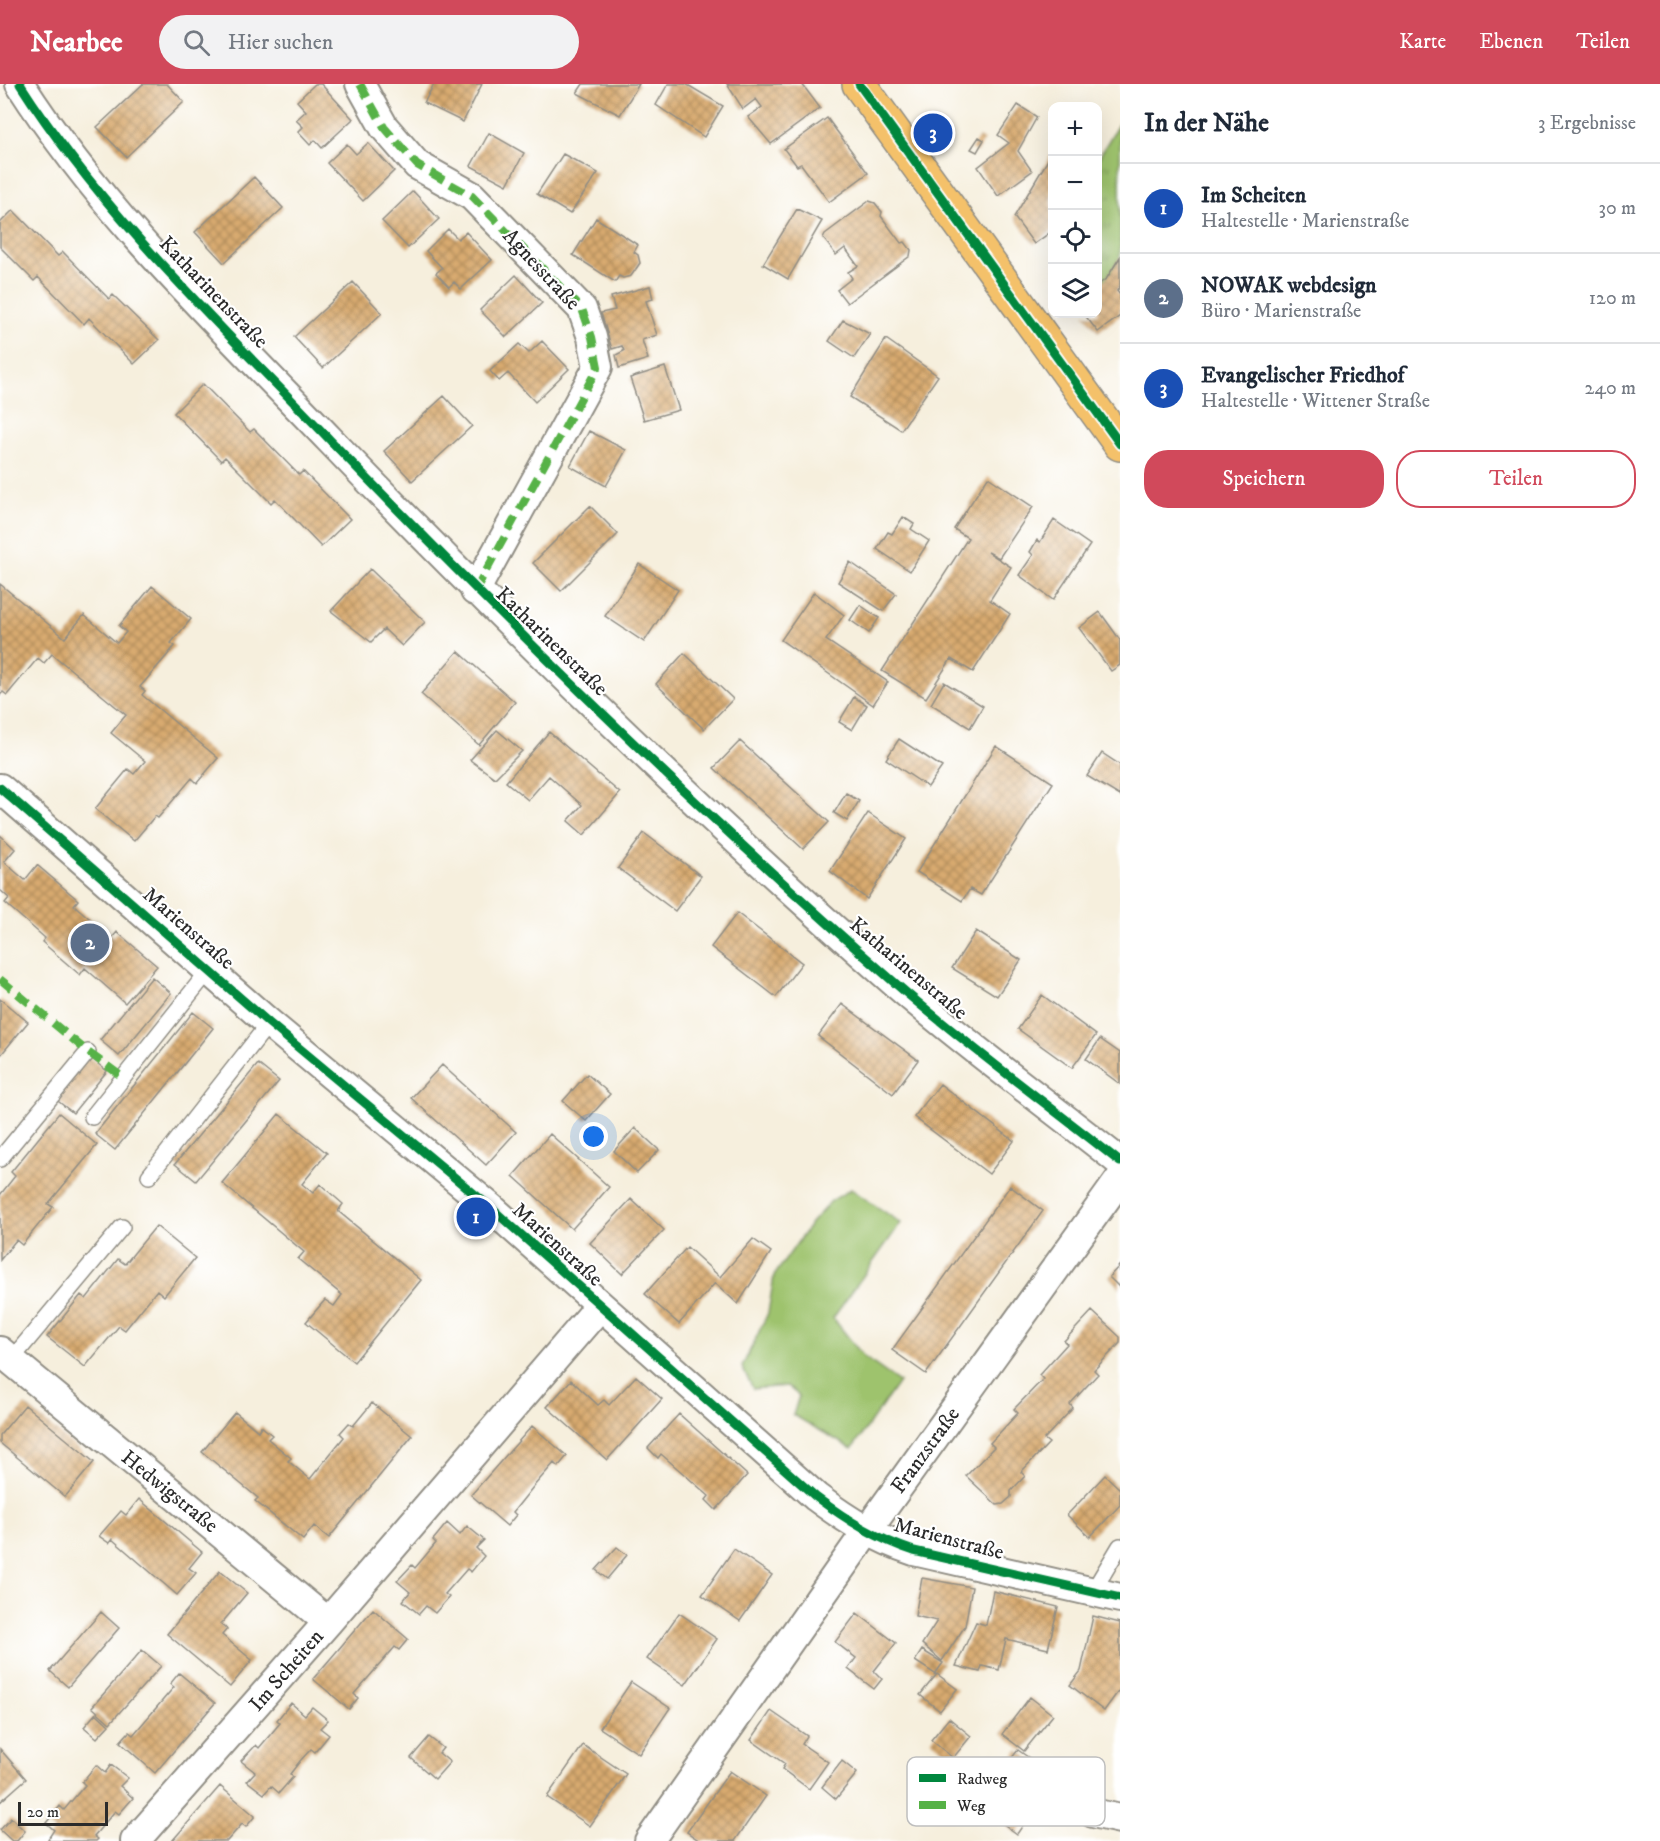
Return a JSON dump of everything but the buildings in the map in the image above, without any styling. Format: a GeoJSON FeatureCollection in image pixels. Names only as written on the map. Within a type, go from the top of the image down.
{"type":"FeatureCollection","features":[{"type":"Feature","properties":{"kind":"main road"},"geometry":{"type":"LineString","coordinates":[[859,84],[1120,444]]}},
{"type":"Feature","properties":{"kind":"street","name":"Katharinenstraße"},"geometry":{"type":"LineString","coordinates":[[20,84],[41,118],[134,235],[475,591],[647,759],[898,986],[1120,1162]]}},
{"type":"Feature","properties":{"kind":"street","name":"Agnesstraße"},"geometry":{"type":"LineString","coordinates":[[360,84],[384,127],[417,165],[472,196],[582,309],[592,337],[598,367],[475,591]]}},
{"type":"Feature","properties":{"kind":"street","name":"Marienstraße"},"geometry":{"type":"LineString","coordinates":[[0,788],[210,969],[269,1023],[489,1207],[816,1497],[886,1542],[914,1551],[1120,1598]]}},
{"type":"Feature","properties":{"kind":"street","name":"Franzstraße"},"geometry":{"type":"LineString","coordinates":[[649,1841],[867,1531],[1120,1179]]}},
{"type":"Feature","properties":{"kind":"street","name":"Im Scheiten"},"geometry":{"type":"LineString","coordinates":[[135,1841],[328,1622],[600,1306]]}},
{"type":"Feature","properties":{"kind":"street","name":"Hedwigstraße"},"geometry":{"type":"LineString","coordinates":[[5,1355],[328,1622]]}},
{"type":"Feature","properties":{"kind":"street"},"geometry":{"type":"LineString","coordinates":[[1105,1816],[1120,1819]]}},
{"type":"Feature","properties":{"kind":"lane"},"geometry":{"type":"LineString","coordinates":[[92,1118],[210,969]]}},
{"type":"Feature","properties":{"kind":"lane"},"geometry":{"type":"LineString","coordinates":[[149,1176],[269,1023]]}},
{"type":"Feature","properties":{"kind":"lane"},"geometry":{"type":"LineString","coordinates":[[0,1159],[88,1052]]}},
{"type":"Feature","properties":{"kind":"lane","name":"Hedwigstraße"},"geometry":{"type":"LineString","coordinates":[[5,1355],[122,1227]]}},
{"type":"Feature","properties":{"kind":"lane"},"geometry":{"type":"LineString","coordinates":[[1092,1591],[1105,1566],[1120,1546]]}},
{"type":"Feature","properties":{"kind":"green space"},"geometry":{"type":"Polygon","coordinates":[[[1120,121],[1120,257],[1102,282],[1102,156],[1120,121]]]}},
{"type":"Feature","properties":{"kind":"green space"},"geometry":{"type":"Polygon","coordinates":[[[851,1189],[901,1223],[833,1318],[864,1357],[899,1382],[852,1449],[793,1415],[799,1396],[787,1386],[753,1389],[742,1367],[768,1313],[774,1276],[811,1223],[831,1201],[851,1189]]]}},
{"type":"Feature","properties":{"kind":"marked path"},"geometry":{"type":"LineString","coordinates":[[360,84],[384,127],[417,165],[472,196],[582,309],[592,337],[598,367],[475,591]]}},
{"type":"Feature","properties":{"kind":"marked path"},"geometry":{"type":"LineString","coordinates":[[0,979],[88,1052],[124,1078]]}},
{"type":"Feature","properties":{"kind":"cycle path"},"geometry":{"type":"LineString","coordinates":[[20,84],[53,133],[89,180],[166,270],[398,511],[607,718],[749,852],[895,983],[978,1052],[1120,1162]]}},
{"type":"Feature","properties":{"kind":"cycle path"},"geometry":{"type":"LineString","coordinates":[[859,84],[1120,444]]}},
{"type":"Feature","properties":{"kind":"cycle path"},"geometry":{"type":"LineString","coordinates":[[0,788],[269,1023],[490,1207],[816,1497],[875,1535],[914,1551],[1120,1598]]}},
{"type":"Feature","properties":{"kind":"place","name":"Evangelischer Friedhof"},"geometry":{"type":"Point","coordinates":[933,133]}},
{"type":"Feature","properties":{"kind":"place","name":"NOWAK webdesign"},"geometry":{"type":"Point","coordinates":[90,943]}},
{"type":"Feature","properties":{"kind":"place","name":"Im Scheiten"},"geometry":{"type":"Point","coordinates":[476,1217]}}]}
